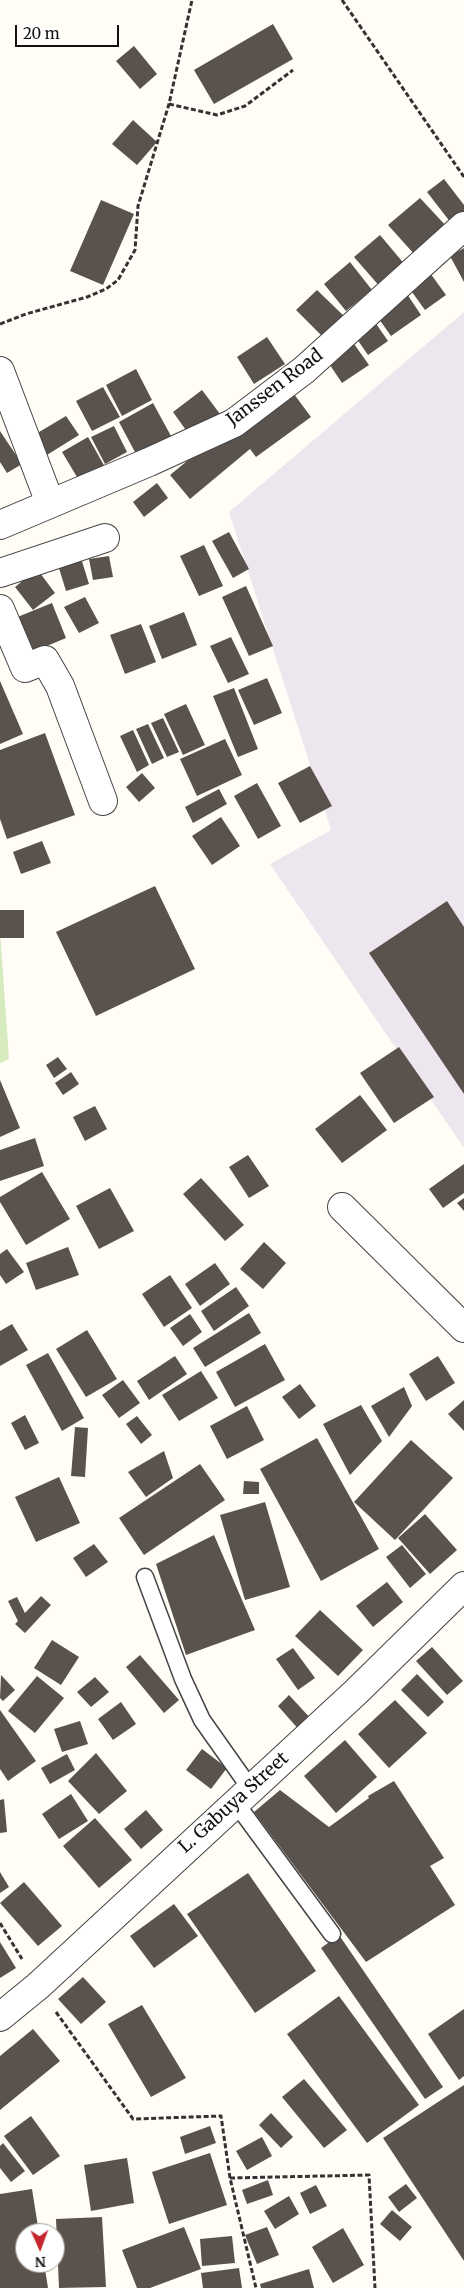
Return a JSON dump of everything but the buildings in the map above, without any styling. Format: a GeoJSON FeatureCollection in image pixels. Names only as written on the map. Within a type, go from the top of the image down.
{"type":"FeatureCollection","features":[{"type":"Feature","properties":{"kind":"street","name":"Janssen Road"},"geometry":{"type":"LineString","coordinates":[[0,525],[149,462],[234,423],[304,370],[464,226]]}},
{"type":"Feature","properties":{"kind":"street"},"geometry":{"type":"LineString","coordinates":[[0,371],[50,503]]}},
{"type":"Feature","properties":{"kind":"street"},"geometry":{"type":"LineString","coordinates":[[0,573],[105,538]]}},
{"type":"Feature","properties":{"kind":"street"},"geometry":{"type":"LineString","coordinates":[[0,609],[25,668],[44,660],[60,686],[103,800]]}},
{"type":"Feature","properties":{"kind":"street"},"geometry":{"type":"LineString","coordinates":[[342,1207],[464,1328]]}},
{"type":"Feature","properties":{"kind":"street","name":"L. Gabuya Street"},"geometry":{"type":"LineString","coordinates":[[0,2017],[38,1986],[356,1692],[464,1586]]}},
{"type":"Feature","properties":{"kind":"lane"},"geometry":{"type":"LineString","coordinates":[[145,1577],[183,1679],[202,1720],[243,1795],[332,1934]]}},
{"type":"Feature","properties":{"kind":"path"},"geometry":{"type":"LineString","coordinates":[[0,324],[26,314],[87,297],[106,289],[118,280],[135,250],[138,206],[169,104],[192,0]]}},
{"type":"Feature","properties":{"kind":"path"},"geometry":{"type":"LineString","coordinates":[[342,0],[464,177]]}},
{"type":"Feature","properties":{"kind":"path"},"geometry":{"type":"LineString","coordinates":[[169,104],[217,115],[245,106],[293,70]]}},
{"type":"Feature","properties":{"kind":"path"},"geometry":{"type":"LineString","coordinates":[[0,1923],[38,1986],[133,2119],[221,2116],[230,2178],[256,2288]]}},
{"type":"Feature","properties":{"kind":"path"},"geometry":{"type":"LineString","coordinates":[[230,2178],[369,2175],[375,2288]]}},
{"type":"Feature","properties":{"kind":"shaded area"},"geometry":{"type":"Polygon","coordinates":[[[464,312],[464,1148],[270,864],[331,830],[229,512],[464,312]]]}},
{"type":"Feature","properties":{"kind":"green space"},"geometry":{"type":"Polygon","coordinates":[[[0,931],[9,1059],[0,1063],[0,931]]]}}]}
